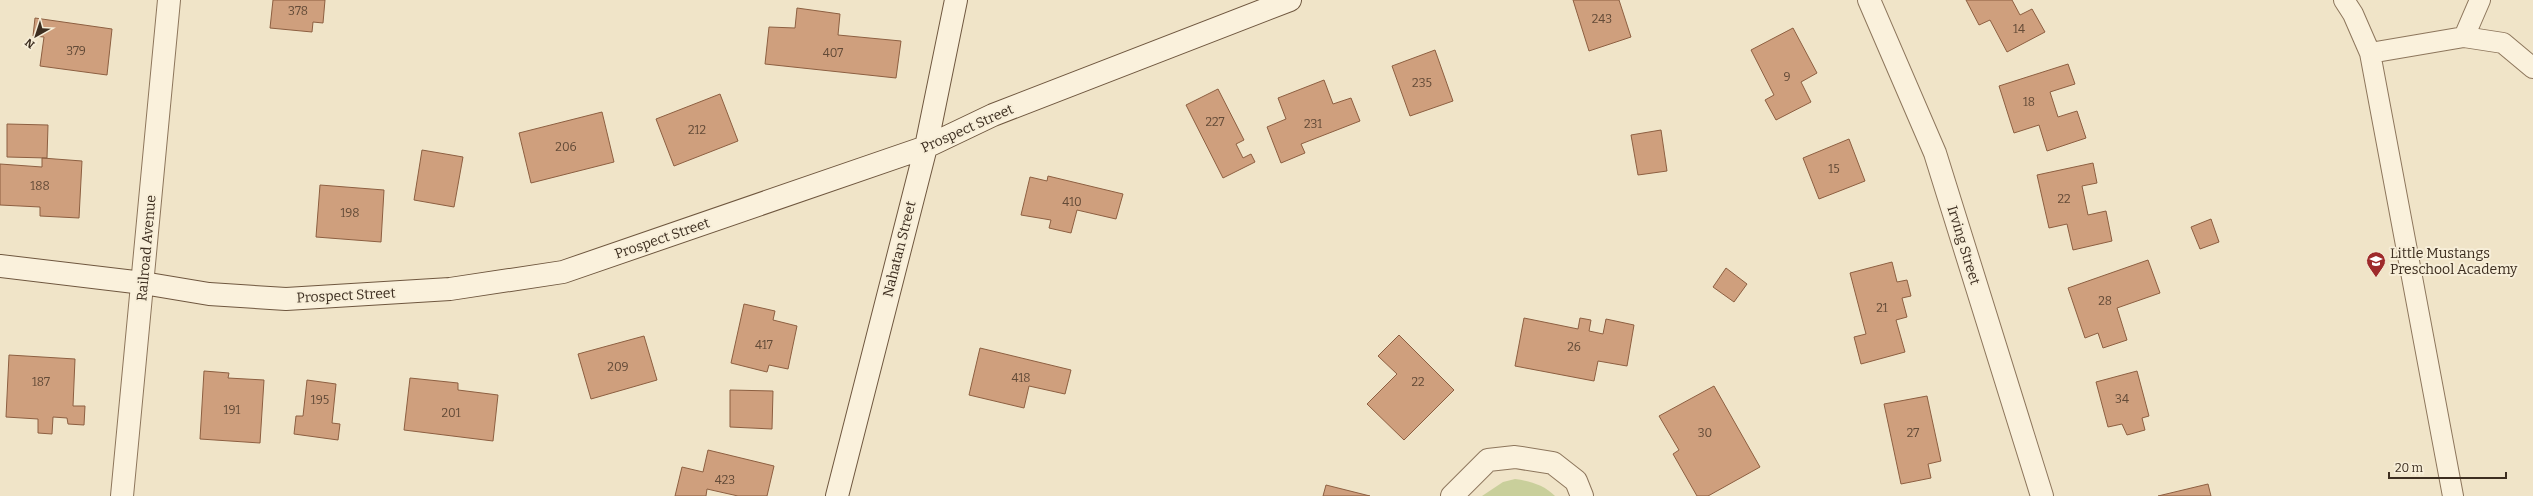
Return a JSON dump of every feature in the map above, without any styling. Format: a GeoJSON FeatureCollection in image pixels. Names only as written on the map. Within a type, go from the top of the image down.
{"type":"FeatureCollection","features":[{"type":"Feature","properties":{"kind":"street","name":"Railroad Avenue"},"geometry":{"type":"LineString","coordinates":[[122,496],[169,0]]}},
{"type":"Feature","properties":{"kind":"street","name":"Nahatan Street"},"geometry":{"type":"LineString","coordinates":[[837,496],[926,147],[956,0]]}},
{"type":"Feature","properties":{"kind":"street","name":"Prospect Street"},"geometry":{"type":"LineString","coordinates":[[0,266],[143,283],[209,294],[286,298],[450,289],[563,272],[926,147],[993,115],[1290,0]]}},
{"type":"Feature","properties":{"kind":"street","name":"Irving Street"},"geometry":{"type":"LineString","coordinates":[[1869,0],[1935,153],[2042,496]]}},
{"type":"Feature","properties":{"kind":"street"},"geometry":{"type":"LineString","coordinates":[[1452,496],[1488,460],[1515,456],[1553,463],[1576,481],[1582,496]]}},
{"type":"Feature","properties":{"kind":"lane"},"geometry":{"type":"LineString","coordinates":[[2344,0],[2353,14],[2370,53],[2453,496]]}},
{"type":"Feature","properties":{"kind":"lane"},"geometry":{"type":"LineString","coordinates":[[2464,37],[2480,0]]}},
{"type":"Feature","properties":{"kind":"lane"},"geometry":{"type":"LineString","coordinates":[[2370,53],[2464,37],[2503,43],[2533,68]]}},
{"type":"Feature","properties":{"kind":"green space"},"geometry":{"type":"Polygon","coordinates":[[[1515,479],[1536,484],[1551,492],[1555,496],[1482,496],[1503,482],[1515,479]]]}},
{"type":"Feature","properties":{"kind":"building"},"geometry":{"type":"Polygon","coordinates":[[[273,0],[325,0],[323,23],[313,22],[312,32],[270,28],[273,0]]]}},
{"type":"Feature","properties":{"kind":"building"},"geometry":{"type":"Polygon","coordinates":[[[1573,0],[1619,0],[1631,37],[1589,51],[1573,0]]]}},
{"type":"Feature","properties":{"kind":"building"},"geometry":{"type":"Polygon","coordinates":[[[1966,0],[2012,0],[2020,15],[2032,9],[2045,32],[2007,52],[1990,20],[1979,25],[1966,0]]]}},
{"type":"Feature","properties":{"kind":"building"},"geometry":{"type":"Polygon","coordinates":[[[797,8],[840,14],[838,35],[901,41],[896,78],[765,64],[769,27],[795,28],[797,8]]]}},
{"type":"Feature","properties":{"kind":"building"},"geometry":{"type":"Polygon","coordinates":[[[35,18],[112,29],[107,75],[40,66],[44,37],[33,36],[35,18]]]}},
{"type":"Feature","properties":{"kind":"building"},"geometry":{"type":"Polygon","coordinates":[[[1793,28],[1817,73],[1801,82],[1811,102],[1776,120],[1765,100],[1774,95],[1751,50],[1793,28]]]}},
{"type":"Feature","properties":{"kind":"building"},"geometry":{"type":"Polygon","coordinates":[[[1435,50],[1453,101],[1410,116],[1392,66],[1435,50]]]}},
{"type":"Feature","properties":{"kind":"building"},"geometry":{"type":"Polygon","coordinates":[[[2068,64],[2075,84],[2050,92],[2058,117],[2077,111],[2086,138],[2047,151],[2039,125],[2014,133],[1999,86],[2068,64]]]}},
{"type":"Feature","properties":{"kind":"building"},"geometry":{"type":"Polygon","coordinates":[[[1324,80],[1333,104],[1351,98],[1360,121],[1301,144],[1305,153],[1281,163],[1267,127],[1286,119],[1278,98],[1324,80]]]}},
{"type":"Feature","properties":{"kind":"building"},"geometry":{"type":"Polygon","coordinates":[[[1218,89],[1244,140],[1236,144],[1243,158],[1251,154],[1255,162],[1223,178],[1186,105],[1218,89]]]}},
{"type":"Feature","properties":{"kind":"building"},"geometry":{"type":"Polygon","coordinates":[[[720,94],[738,141],[674,166],[656,119],[720,94]]]}},
{"type":"Feature","properties":{"kind":"building"},"geometry":{"type":"Polygon","coordinates":[[[602,112],[614,162],[531,183],[519,133],[602,112]]]}},
{"type":"Feature","properties":{"kind":"building"},"geometry":{"type":"Polygon","coordinates":[[[7,124],[48,125],[47,158],[7,157],[7,124]]]}},
{"type":"Feature","properties":{"kind":"building"},"geometry":{"type":"Polygon","coordinates":[[[1661,130],[1667,171],[1638,175],[1631,135],[1661,130]]]}},
{"type":"Feature","properties":{"kind":"building"},"geometry":{"type":"Polygon","coordinates":[[[1849,139],[1865,181],[1819,199],[1803,158],[1849,139]]]}},
{"type":"Feature","properties":{"kind":"building"},"geometry":{"type":"Polygon","coordinates":[[[422,150],[463,157],[454,207],[414,200],[422,150]]]}},
{"type":"Feature","properties":{"kind":"building"},"geometry":{"type":"Polygon","coordinates":[[[42,158],[82,161],[79,218],[40,216],[40,207],[0,205],[0,164],[42,167],[42,158]]]}},
{"type":"Feature","properties":{"kind":"building"},"geometry":{"type":"Polygon","coordinates":[[[2093,163],[2097,183],[2082,186],[2088,215],[2106,211],[2112,241],[2073,250],[2067,224],[2049,228],[2037,175],[2093,163]]]}},
{"type":"Feature","properties":{"kind":"building"},"geometry":{"type":"Polygon","coordinates":[[[1048,176],[1123,194],[1116,219],[1077,210],[1071,233],[1049,228],[1051,220],[1021,215],[1030,177],[1047,181],[1048,176]]]}},
{"type":"Feature","properties":{"kind":"building"},"geometry":{"type":"Polygon","coordinates":[[[320,185],[384,190],[381,242],[316,237],[320,185]]]}},
{"type":"Feature","properties":{"kind":"building"},"geometry":{"type":"Polygon","coordinates":[[[2211,219],[2219,242],[2200,249],[2191,227],[2211,219]]]}},
{"type":"Feature","properties":{"kind":"building"},"geometry":{"type":"Polygon","coordinates":[[[2148,260],[2160,293],[2117,308],[2127,340],[2103,348],[2098,333],[2085,338],[2068,288],[2148,260]]]}},
{"type":"Feature","properties":{"kind":"building"},"geometry":{"type":"Polygon","coordinates":[[[1892,262],[1897,282],[1907,280],[1911,296],[1902,298],[1907,317],[1896,320],[1905,352],[1861,364],[1854,337],[1866,334],[1850,273],[1892,262]]]}},
{"type":"Feature","properties":{"kind":"building"},"geometry":{"type":"Polygon","coordinates":[[[1726,268],[1747,284],[1734,302],[1713,287],[1726,268]]]}},
{"type":"Feature","properties":{"kind":"building"},"geometry":{"type":"Polygon","coordinates":[[[744,304],[775,311],[773,320],[797,326],[788,369],[769,365],[767,372],[731,363],[744,304]]]}},
{"type":"Feature","properties":{"kind":"building"},"geometry":{"type":"Polygon","coordinates":[[[1524,318],[1578,329],[1580,318],[1591,320],[1589,331],[1603,334],[1606,319],[1634,325],[1627,366],[1598,361],[1594,381],[1515,366],[1524,318]]]}},
{"type":"Feature","properties":{"kind":"building"},"geometry":{"type":"Polygon","coordinates":[[[1399,335],[1454,390],[1404,440],[1367,404],[1397,374],[1378,356],[1399,335]]]}},
{"type":"Feature","properties":{"kind":"building"},"geometry":{"type":"Polygon","coordinates":[[[644,336],[657,380],[591,399],[578,354],[644,336]]]}},
{"type":"Feature","properties":{"kind":"building"},"geometry":{"type":"Polygon","coordinates":[[[980,348],[1071,370],[1065,394],[1029,386],[1024,408],[969,395],[980,348]]]}},
{"type":"Feature","properties":{"kind":"building"},"geometry":{"type":"Polygon","coordinates":[[[9,355],[75,359],[73,406],[85,406],[84,425],[68,424],[67,418],[53,417],[52,434],[38,433],[38,419],[6,417],[9,355]]]}},
{"type":"Feature","properties":{"kind":"building"},"geometry":{"type":"Polygon","coordinates":[[[204,371],[229,373],[228,378],[264,380],[260,443],[200,439],[204,371]]]}},
{"type":"Feature","properties":{"kind":"building"},"geometry":{"type":"Polygon","coordinates":[[[2137,371],[2149,416],[2142,418],[2145,430],[2127,435],[2122,424],[2108,427],[2096,382],[2137,371]]]}},
{"type":"Feature","properties":{"kind":"building"},"geometry":{"type":"Polygon","coordinates":[[[410,378],[458,383],[458,390],[498,395],[493,441],[404,430],[410,378]]]}},
{"type":"Feature","properties":{"kind":"building"},"geometry":{"type":"Polygon","coordinates":[[[307,380],[336,384],[332,423],[340,424],[338,440],[294,434],[296,416],[303,416],[307,380]]]}},
{"type":"Feature","properties":{"kind":"building"},"geometry":{"type":"Polygon","coordinates":[[[1714,386],[1760,467],[1708,496],[1697,496],[1673,454],[1679,450],[1659,416],[1714,386]]]}},
{"type":"Feature","properties":{"kind":"building"},"geometry":{"type":"Polygon","coordinates":[[[730,390],[773,391],[772,429],[730,427],[730,390]]]}},
{"type":"Feature","properties":{"kind":"building"},"geometry":{"type":"Polygon","coordinates":[[[1927,396],[1941,461],[1928,464],[1931,478],[1901,484],[1884,404],[1927,396]]]}},
{"type":"Feature","properties":{"kind":"building"},"geometry":{"type":"Polygon","coordinates":[[[708,450],[774,466],[767,496],[738,496],[707,489],[706,496],[675,496],[682,467],[703,472],[708,450]]]}},
{"type":"Feature","properties":{"kind":"building"},"geometry":{"type":"Polygon","coordinates":[[[2208,484],[2211,496],[2158,496],[2208,484]]]}},
{"type":"Feature","properties":{"kind":"building"},"geometry":{"type":"Polygon","coordinates":[[[1326,485],[1370,496],[1323,496],[1326,485]]]}},
{"type":"Feature","properties":{"kind":"place","name":"Little Mustangs Preschool Academy"},"geometry":{"type":"Point","coordinates":[2376,278]}}]}
